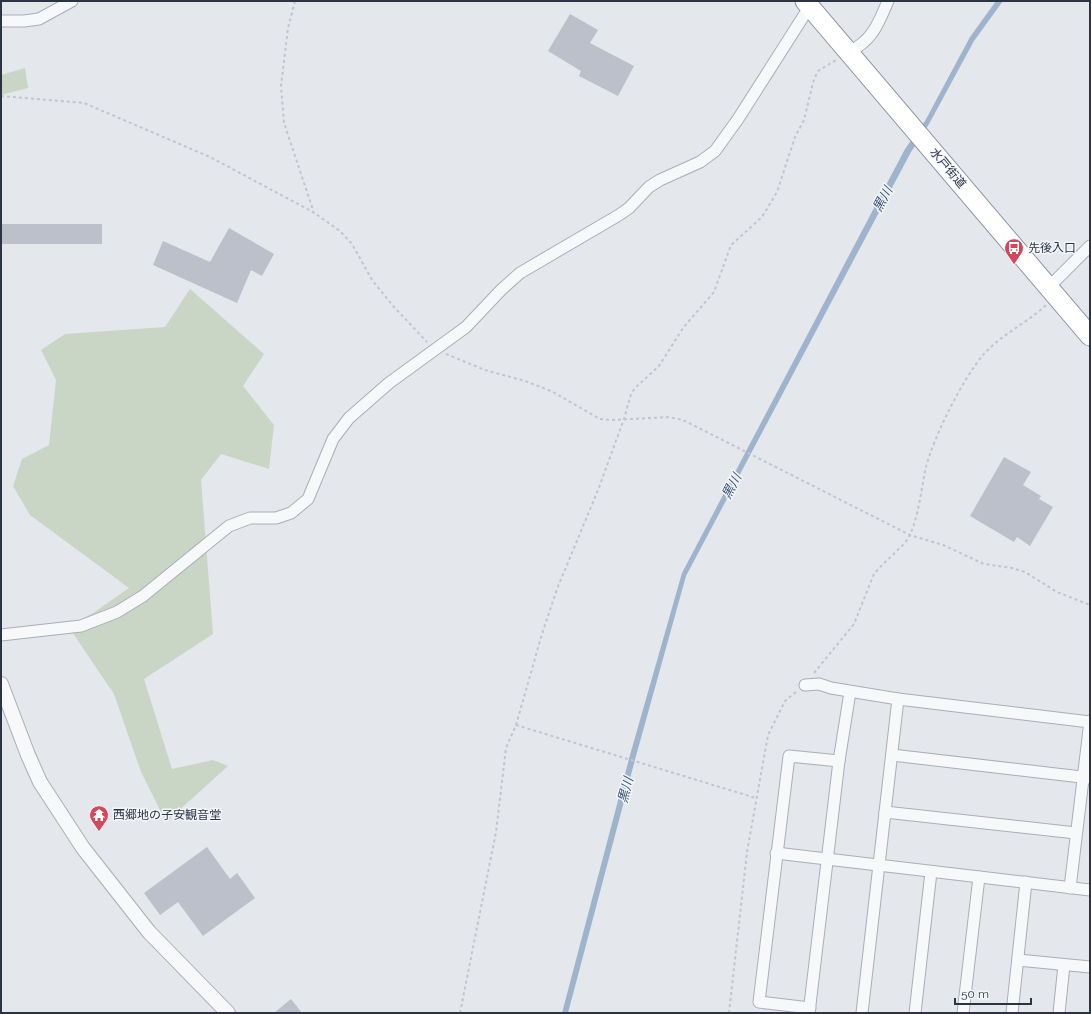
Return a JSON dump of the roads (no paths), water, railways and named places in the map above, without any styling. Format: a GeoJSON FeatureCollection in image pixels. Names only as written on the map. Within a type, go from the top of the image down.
{"type":"FeatureCollection","features":[{"type":"Feature","properties":{"kind":"highway","name":"水戸街道"},"geometry":{"type":"LineString","coordinates":[[807,4],[1090,336]]}},
{"type":"Feature","properties":{"kind":"street"},"geometry":{"type":"LineString","coordinates":[[1,21],[24,21],[39,19],[72,1]]}},
{"type":"Feature","properties":{"kind":"street"},"geometry":{"type":"LineString","coordinates":[[849,52],[866,41],[877,27],[888,1]]}},
{"type":"Feature","properties":{"kind":"street"},"geometry":{"type":"LineString","coordinates":[[1,635],[81,626],[117,612],[143,596],[229,526],[250,518],[276,518],[291,513],[308,498],[333,439],[349,418],[389,383],[466,326],[520,273],[619,215],[629,208],[649,187],[660,180],[700,162],[715,151],[742,112],[807,4]]}},
{"type":"Feature","properties":{"kind":"street"},"geometry":{"type":"LineString","coordinates":[[1052,291],[1090,246]]}},
{"type":"Feature","properties":{"kind":"street"},"geometry":{"type":"LineString","coordinates":[[1,684],[40,782],[83,848],[149,932],[228,1013]]}},
{"type":"Feature","properties":{"kind":"street"},"geometry":{"type":"LineString","coordinates":[[805,685],[819,684],[850,692],[898,699],[1090,721],[1087,777],[1076,833],[1070,888]]}},
{"type":"Feature","properties":{"kind":"street"},"geometry":{"type":"LineString","coordinates":[[839,761],[789,756],[759,1002],[809,1010],[839,761],[850,692]]}},
{"type":"Feature","properties":{"kind":"street"},"geometry":{"type":"LineString","coordinates":[[862,1013],[898,699]]}},
{"type":"Feature","properties":{"kind":"street"},"geometry":{"type":"LineString","coordinates":[[892,755],[1087,777]]}},
{"type":"Feature","properties":{"kind":"street"},"geometry":{"type":"LineString","coordinates":[[885,812],[1076,833]]}},
{"type":"Feature","properties":{"kind":"street"},"geometry":{"type":"LineString","coordinates":[[776,853],[1090,890]]}},
{"type":"Feature","properties":{"kind":"street"},"geometry":{"type":"LineString","coordinates":[[914,1013],[931,872]]}},
{"type":"Feature","properties":{"kind":"street"},"geometry":{"type":"LineString","coordinates":[[963,1013],[979,877]]}},
{"type":"Feature","properties":{"kind":"street"},"geometry":{"type":"LineString","coordinates":[[1012,1013],[1026,882]]}},
{"type":"Feature","properties":{"kind":"street"},"geometry":{"type":"LineString","coordinates":[[1018,960],[1090,967]]}},
{"type":"Feature","properties":{"kind":"street"},"geometry":{"type":"LineString","coordinates":[[1059,1013],[1064,965]]}},
{"type":"Feature","properties":{"kind":"water","name":"黒川"},"geometry":{"type":"Polygon","coordinates":[[[996,1],[1003,1],[974,41],[929,124],[911,152],[686,576],[636,756],[568,1013],[562,1013],[630,755],[682,573],[905,149],[925,121],[970,37],[996,1]]]}},
{"type":"Feature","properties":{"kind":"place","name":"先後入口"},"geometry":{"type":"Point","coordinates":[1014,265]}},
{"type":"Feature","properties":{"kind":"place","name":"西郷地の子安観音堂"},"geometry":{"type":"Point","coordinates":[99,832]}}]}
